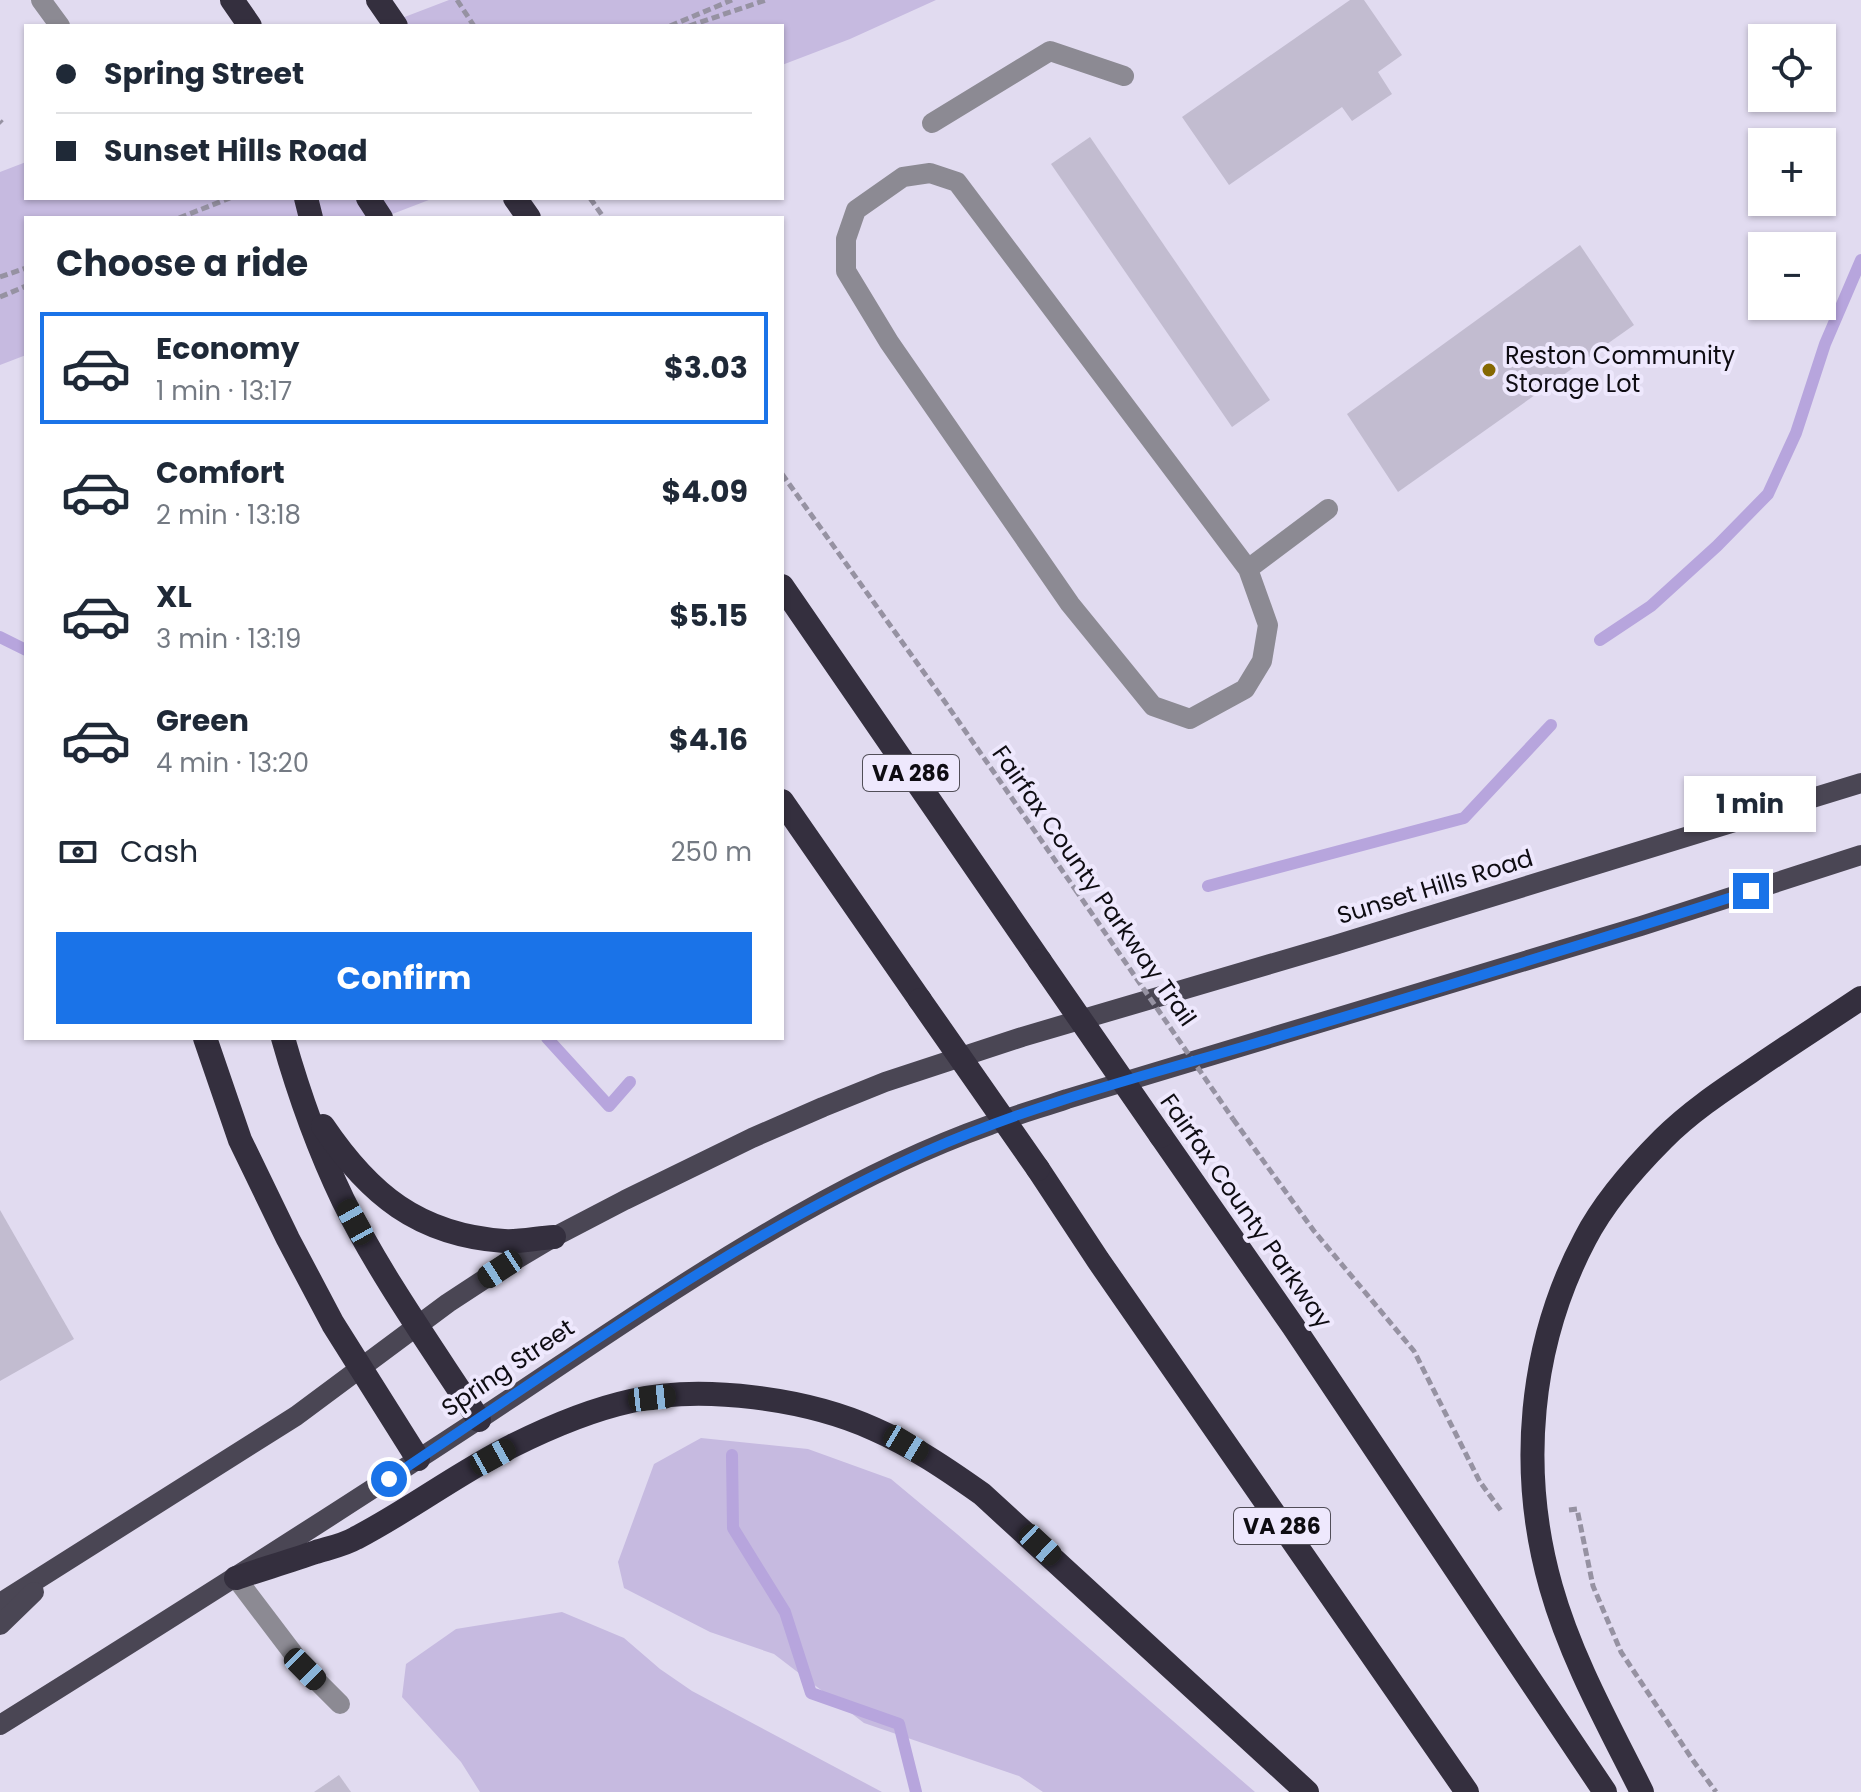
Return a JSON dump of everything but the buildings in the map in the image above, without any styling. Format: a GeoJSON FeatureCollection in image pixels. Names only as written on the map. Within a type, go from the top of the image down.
{"type":"FeatureCollection","features":[{"type":"Feature","properties":{"kind":"highway"},"geometry":{"type":"LineString","coordinates":[[217,0],[228,24]]}},
{"type":"Feature","properties":{"kind":"highway"},"geometry":{"type":"LineString","coordinates":[[232,0],[249,24]]}},
{"type":"Feature","properties":{"kind":"highway"},"geometry":{"type":"LineString","coordinates":[[378,0],[395,24]]}},
{"type":"Feature","properties":{"kind":"highway","name":"Fairfax County Parkway"},"geometry":{"type":"LineString","coordinates":[[784,589],[1293,1326],[1605,1792]]}},
{"type":"Feature","properties":{"kind":"highway","name":"VA 286"},"geometry":{"type":"LineString","coordinates":[[787,810],[1467,1792]]}},
{"type":"Feature","properties":{"kind":"highway"},"geometry":{"type":"LineString","coordinates":[[1642,1792],[1567,1633],[1541,1552],[1533,1483],[1533,1437],[1543,1349],[1554,1310],[1586,1236],[1638,1165],[1698,1108],[1861,998]]}},
{"type":"Feature","properties":{"kind":"highway"},"geometry":{"type":"LineString","coordinates":[[206,1040],[240,1140],[317,1296],[418,1459]]}},
{"type":"Feature","properties":{"kind":"highway"},"geometry":{"type":"LineString","coordinates":[[284,1040],[301,1094],[343,1200],[367,1244],[479,1420]]}},
{"type":"Feature","properties":{"kind":"highway"},"geometry":{"type":"LineString","coordinates":[[301,1094],[359,1174],[399,1208],[442,1228],[470,1236],[506,1241],[554,1237]]}},
{"type":"Feature","properties":{"kind":"highway"},"geometry":{"type":"LineString","coordinates":[[236,1578],[354,1540],[513,1445],[600,1409],[634,1400],[704,1394],[790,1403],[834,1413],[871,1427],[946,1468],[982,1494],[1307,1792]]}},
{"type":"Feature","properties":{"kind":"main road","name":"Sunset Hills Road"},"geometry":{"type":"LineString","coordinates":[[554,1237],[686,1170],[823,1107],[898,1077],[1861,783]]}},
{"type":"Feature","properties":{"kind":"main road","name":"Spring Street"},"geometry":{"type":"LineString","coordinates":[[0,1725],[236,1578],[663,1297],[801,1214],[926,1152],[989,1125],[1067,1099],[1610,935],[1861,855]]}},
{"type":"Feature","properties":{"kind":"main road"},"geometry":{"type":"LineString","coordinates":[[0,1603],[296,1416],[448,1303],[554,1237]]}},
{"type":"Feature","properties":{"kind":"main road"},"geometry":{"type":"LineString","coordinates":[[0,1625],[66,1562]]}},
{"type":"Feature","properties":{"kind":"street"},"geometry":{"type":"LineString","coordinates":[[41,0],[59,24]]}},
{"type":"Feature","properties":{"kind":"street"},"geometry":{"type":"LineString","coordinates":[[932,123],[1050,51],[1124,76]]}},
{"type":"Feature","properties":{"kind":"street"},"geometry":{"type":"LineString","coordinates":[[930,173],[957,182],[1248,569],[1268,625],[1262,661],[1245,689],[1190,719],[1153,706],[1070,604],[882,330],[846,271],[846,239],[856,210],[903,177],[930,173]]}},
{"type":"Feature","properties":{"kind":"street"},"geometry":{"type":"LineString","coordinates":[[1248,569],[1328,509]]}},
{"type":"Feature","properties":{"kind":"street"},"geometry":{"type":"LineString","coordinates":[[236,1578],[305,1669],[340,1704]]}},
{"type":"Feature","properties":{"kind":"path"},"geometry":{"type":"LineString","coordinates":[[457,0],[473,24]]}},
{"type":"Feature","properties":{"kind":"path"},"geometry":{"type":"LineString","coordinates":[[675,24],[732,0]]}},
{"type":"Feature","properties":{"kind":"path"},"geometry":{"type":"LineString","coordinates":[[695,24],[766,0]]}},
{"type":"Feature","properties":{"kind":"path"},"geometry":{"type":"LineString","coordinates":[[184,216],[225,200]]}},
{"type":"Feature","properties":{"kind":"path"},"geometry":{"type":"LineString","coordinates":[[0,277],[24,269]]}},
{"type":"Feature","properties":{"kind":"path"},"geometry":{"type":"LineString","coordinates":[[0,297],[24,287]]}},
{"type":"Feature","properties":{"kind":"path","name":"Fairfax County Parkway Trail"},"geometry":{"type":"LineString","coordinates":[[784,477],[945,702],[1233,1119],[1314,1231],[1414,1351],[1480,1482],[1507,1518]]}},
{"type":"Feature","properties":{"kind":"path"},"geometry":{"type":"LineString","coordinates":[[1577,1509],[1593,1586],[1621,1652],[1716,1792]]}},
{"type":"Feature","properties":{"kind":"shaded area"},"geometry":{"type":"Polygon","coordinates":[[[449,0],[936,0],[850,39],[784,64],[784,24],[386,24],[449,0]]]}},
{"type":"Feature","properties":{"kind":"shaded area"},"geometry":{"type":"Polygon","coordinates":[[[24,163],[24,200],[429,200],[387,216],[24,216],[24,356],[0,365],[0,172],[24,163]]]}},
{"type":"Feature","properties":{"kind":"shaded area"},"geometry":{"type":"Polygon","coordinates":[[[701,1438],[808,1449],[891,1479],[1255,1792],[1043,1792],[1019,1776],[864,1723],[774,1654],[710,1632],[624,1588],[618,1562],[654,1464],[701,1438]]]}},
{"type":"Feature","properties":{"kind":"shaded area"},"geometry":{"type":"Polygon","coordinates":[[[562,1612],[624,1638],[692,1691],[882,1792],[480,1792],[461,1762],[402,1697],[406,1664],[456,1629],[562,1612]]]}},
{"type":"Feature","properties":{"kind":"waterway"},"geometry":{"type":"LineString","coordinates":[[1600,640],[1651,606],[1768,494],[1796,433],[1825,344],[1861,260]]}},
{"type":"Feature","properties":{"kind":"waterway"},"geometry":{"type":"LineString","coordinates":[[0,637],[24,649]]}},
{"type":"Feature","properties":{"kind":"waterway"},"geometry":{"type":"LineString","coordinates":[[1208,886],[1464,818],[1551,725]]}},
{"type":"Feature","properties":{"kind":"waterway"},"geometry":{"type":"LineString","coordinates":[[549,1040],[609,1106],[630,1082]]}},
{"type":"Feature","properties":{"kind":"waterway"},"geometry":{"type":"LineString","coordinates":[[732,1455],[733,1528],[785,1612],[811,1693],[899,1724],[916,1792]]}},
{"type":"Feature","properties":{"kind":"place","name":"Reston Community Storage Lot"},"geometry":{"type":"Point","coordinates":[1489,370]}},
{"type":"Feature","properties":{"kind":"route"},"geometry":{"type":"LineString","coordinates":[[389,1479],[738,1250],[867,1179],[926,1152],[989,1125],[1067,1099],[1751,891]]}}]}
